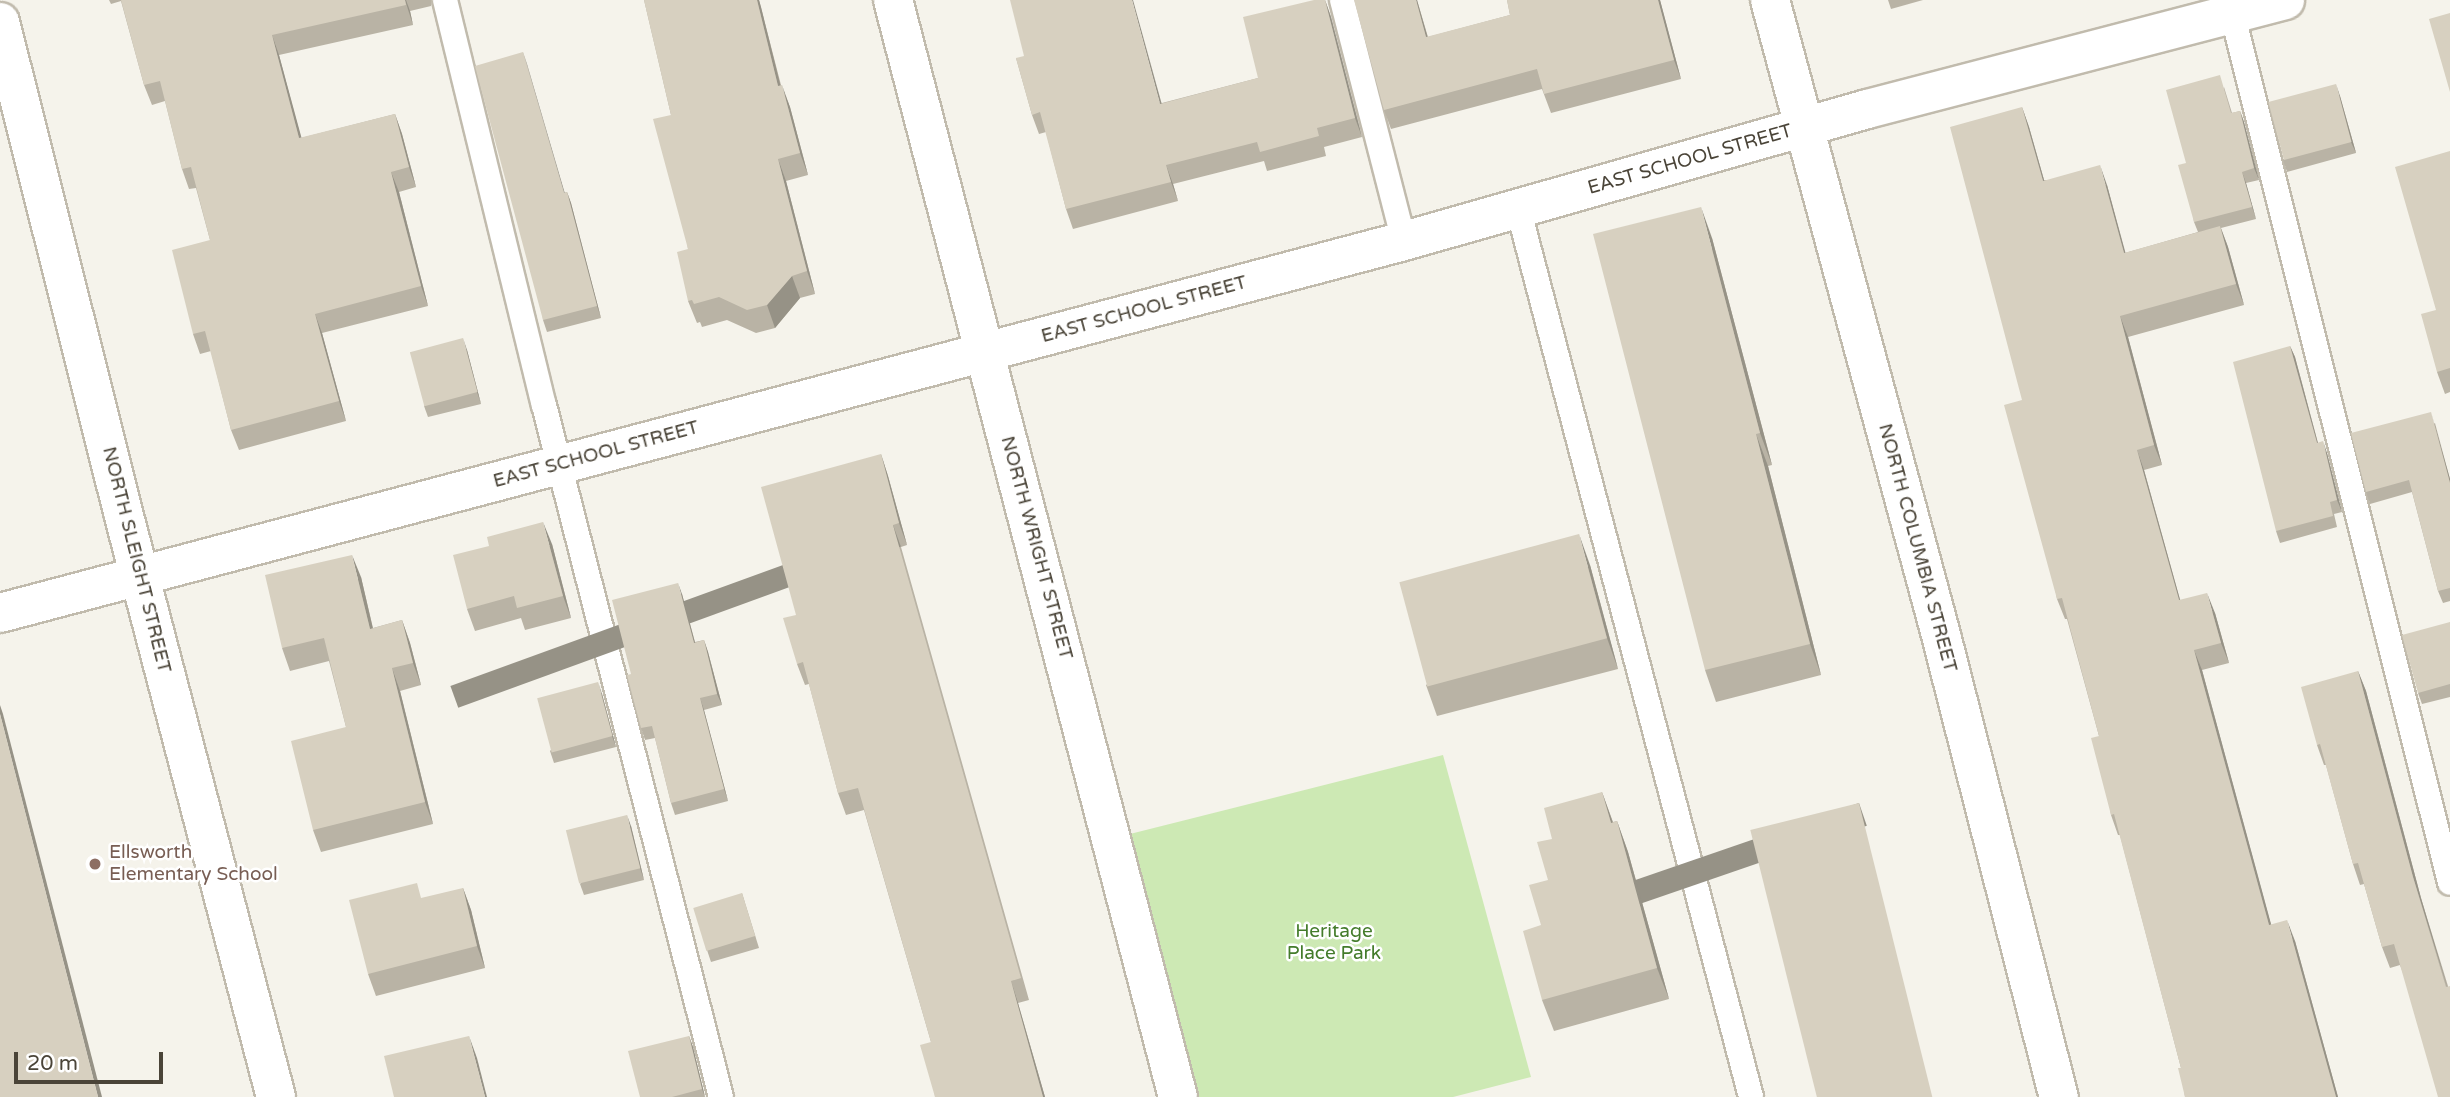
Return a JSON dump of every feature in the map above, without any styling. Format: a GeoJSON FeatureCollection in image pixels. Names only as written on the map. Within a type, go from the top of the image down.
{"type":"FeatureCollection","features":[{"type":"Feature","properties":{"kind":"street","name":"NORTH WRIGHT STREET"},"geometry":{"type":"LineString","coordinates":[[893,0],[1178,1097]]}},
{"type":"Feature","properties":{"kind":"street","name":"NORTH COLUMBIA STREET"},"geometry":{"type":"LineString","coordinates":[[1770,0],[1941,635],[2059,1097]]}},
{"type":"Feature","properties":{"kind":"street","name":"EAST SCHOOL STREET"},"geometry":{"type":"LineString","coordinates":[[0,613],[1404,240],[2231,7],[2285,0]]}},
{"type":"Feature","properties":{"kind":"street","name":"NORTH SLEIGHT STREET"},"geometry":{"type":"LineString","coordinates":[[0,22],[139,576],[276,1097]]}},
{"type":"Feature","properties":{"kind":"lane"},"geometry":{"type":"LineString","coordinates":[[445,0],[721,1097]]}},
{"type":"Feature","properties":{"kind":"lane"},"geometry":{"type":"LineString","coordinates":[[1342,0],[1404,240]]}},
{"type":"Feature","properties":{"kind":"lane"},"geometry":{"type":"LineString","coordinates":[[2231,7],[2450,883]]}},
{"type":"Feature","properties":{"kind":"lane"},"geometry":{"type":"LineString","coordinates":[[1518,208],[1751,1097]]}},
{"type":"Feature","properties":{"kind":"green space","name":"Heritage Place Park"},"geometry":{"type":"Polygon","coordinates":[[[1443,755],[1531,1077],[1453,1097],[1191,1097],[1122,836],[1443,755]]]}},
{"type":"Feature","properties":{"kind":"building"},"geometry":{"type":"Polygon","coordinates":[[[121,0],[405,0],[406,5],[272,35],[299,138],[395,114],[409,167],[391,172],[421,286],[315,314],[339,401],[231,430],[205,331],[193,334],[172,250],[210,240],[191,167],[182,169],[160,81],[144,85],[121,0]]]}},
{"type":"Feature","properties":{"kind":"building"},"geometry":{"type":"Polygon","coordinates":[[[644,0],[757,0],[778,86],[782,85],[800,153],[778,159],[807,271],[792,276],[767,305],[747,310],[719,297],[694,304],[692,300],[688,301],[677,252],[688,249],[653,119],[671,115],[644,0]]]}},
{"type":"Feature","properties":{"kind":"building"},"geometry":{"type":"Polygon","coordinates":[[[1010,0],[1132,0],[1160,104],[1258,78],[1243,17],[1314,0],[1325,0],[1355,118],[1317,128],[1319,136],[1260,152],[1257,142],[1166,165],[1171,182],[1066,209],[1040,112],[1032,115],[1016,58],[1024,56],[1010,0]]]}},
{"type":"Feature","properties":{"kind":"building"},"geometry":{"type":"Polygon","coordinates":[[[1354,0],[1416,0],[1426,37],[1510,15],[1507,0],[1658,0],[1674,60],[1544,94],[1537,69],[1384,110],[1354,0]]]}},
{"type":"Feature","properties":{"kind":"building"},"geometry":{"type":"Polygon","coordinates":[[[2450,13],[2450,92],[2429,19],[2450,13]]]}},
{"type":"Feature","properties":{"kind":"building"},"geometry":{"type":"Polygon","coordinates":[[[523,52],[564,193],[567,192],[597,306],[543,320],[475,66],[523,52]]]}},
{"type":"Feature","properties":{"kind":"building"},"geometry":{"type":"Polygon","coordinates":[[[2220,75],[2231,113],[2240,111],[2254,168],[2242,172],[2252,207],[2194,222],[2178,165],[2186,163],[2166,90],[2220,75]]]}},
{"type":"Feature","properties":{"kind":"building"},"geometry":{"type":"Polygon","coordinates":[[[2336,84],[2352,142],[2284,160],[2268,102],[2336,84]]]}},
{"type":"Feature","properties":{"kind":"building"},"geometry":{"type":"Polygon","coordinates":[[[2022,107],[2043,181],[2100,165],[2124,253],[2220,226],[2236,284],[2120,316],[2154,445],[2137,450],[2179,600],[2207,593],[2221,643],[2194,650],[2269,925],[2287,920],[2336,1097],[2185,1097],[2178,1068],[2181,1068],[2114,814],[2111,815],[2091,738],[2099,736],[2062,598],[2057,599],[2004,405],[2022,400],[1950,127],[2022,107]]]}},
{"type":"Feature","properties":{"kind":"building"},"geometry":{"type":"Polygon","coordinates":[[[2450,151],[2450,368],[2437,372],[2421,314],[2436,310],[2395,167],[2450,151]]]}},
{"type":"Feature","properties":{"kind":"building"},"geometry":{"type":"Polygon","coordinates":[[[1701,207],[1760,433],[1756,434],[1810,644],[1705,670],[1593,234],[1701,207]]]}},
{"type":"Feature","properties":{"kind":"building"},"geometry":{"type":"Polygon","coordinates":[[[463,338],[477,392],[424,406],[410,352],[463,338]]]}},
{"type":"Feature","properties":{"kind":"building"},"geometry":{"type":"Polygon","coordinates":[[[2290,346],[2317,443],[2323,441],[2337,500],[2330,502],[2333,516],[2276,531],[2233,362],[2290,346]]]}},
{"type":"Feature","properties":{"kind":"building"},"geometry":{"type":"Polygon","coordinates":[[[2431,412],[2450,483],[2450,588],[2438,591],[2409,480],[2366,492],[2351,433],[2431,412]]]}},
{"type":"Feature","properties":{"kind":"building"},"geometry":{"type":"Polygon","coordinates":[[[881,454],[899,523],[893,525],[1021,978],[1011,981],[1043,1097],[935,1097],[920,1045],[931,1042],[858,788],[838,793],[803,662],[797,664],[783,618],[796,615],[761,487],[881,454]]]}},
{"type":"Feature","properties":{"kind":"building"},"geometry":{"type":"Polygon","coordinates":[[[543,522],[563,596],[517,608],[514,596],[467,609],[453,555],[489,546],[487,537],[543,522]]]}},
{"type":"Feature","properties":{"kind":"building"},"geometry":{"type":"Polygon","coordinates":[[[1579,534],[1607,638],[1427,686],[1399,582],[1579,534]]]}},
{"type":"Feature","properties":{"kind":"building"},"geometry":{"type":"Polygon","coordinates":[[[352,555],[370,629],[402,620],[413,663],[392,668],[425,802],[313,830],[291,741],[346,727],[324,638],[282,648],[265,575],[352,555]]]}},
{"type":"Feature","properties":{"kind":"building"},"geometry":{"type":"Polygon","coordinates":[[[678,583],[694,643],[704,640],[717,694],[700,698],[724,789],[671,803],[652,726],[641,728],[627,675],[631,674],[612,600],[678,583]]]}},
{"type":"Feature","properties":{"kind":"building"},"geometry":{"type":"Polygon","coordinates":[[[2450,622],[2450,684],[2418,693],[2402,635],[2450,622]]]}},
{"type":"Feature","properties":{"kind":"building"},"geometry":{"type":"Polygon","coordinates":[[[2358,671],[2413,877],[2446,987],[2450,986],[2450,1097],[2438,1097],[2394,944],[2382,947],[2358,863],[2353,864],[2320,744],[2317,745],[2301,687],[2358,671]]]}},
{"type":"Feature","properties":{"kind":"building"},"geometry":{"type":"Polygon","coordinates":[[[598,682],[612,736],[552,752],[537,698],[598,682]]]}},
{"type":"Feature","properties":{"kind":"building"},"geometry":{"type":"Polygon","coordinates":[[[0,714],[98,1097],[0,1097],[0,714]]]}},
{"type":"Feature","properties":{"kind":"building"},"geometry":{"type":"Polygon","coordinates":[[[1602,792],[1611,823],[1617,821],[1657,968],[1542,1000],[1523,931],[1541,925],[1529,885],[1548,880],[1537,842],[1552,839],[1544,808],[1602,792]]]}},
{"type":"Feature","properties":{"kind":"building"},"geometry":{"type":"Polygon","coordinates":[[[1859,803],[1932,1097],[1817,1097],[1750,830],[1859,803]]]}},
{"type":"Feature","properties":{"kind":"building"},"geometry":{"type":"Polygon","coordinates":[[[627,815],[640,868],[579,884],[566,830],[627,815]]]}},
{"type":"Feature","properties":{"kind":"building"},"geometry":{"type":"Polygon","coordinates":[[[417,883],[421,898],[463,888],[477,946],[368,974],[349,900],[417,883]]]}},
{"type":"Feature","properties":{"kind":"building"},"geometry":{"type":"Polygon","coordinates":[[[742,893],[755,936],[706,951],[693,908],[742,893]]]}},
{"type":"Feature","properties":{"kind":"building"},"geometry":{"type":"Polygon","coordinates":[[[469,1036],[485,1097],[394,1097],[384,1056],[469,1036]]]}},
{"type":"Feature","properties":{"kind":"building"},"geometry":{"type":"Polygon","coordinates":[[[689,1036],[702,1089],[672,1097],[640,1097],[628,1051],[689,1036]]]}},
{"type":"Feature","properties":{"kind":"place","name":"Ellsworth Elementary School"},"geometry":{"type":"Point","coordinates":[95,864]}}]}
